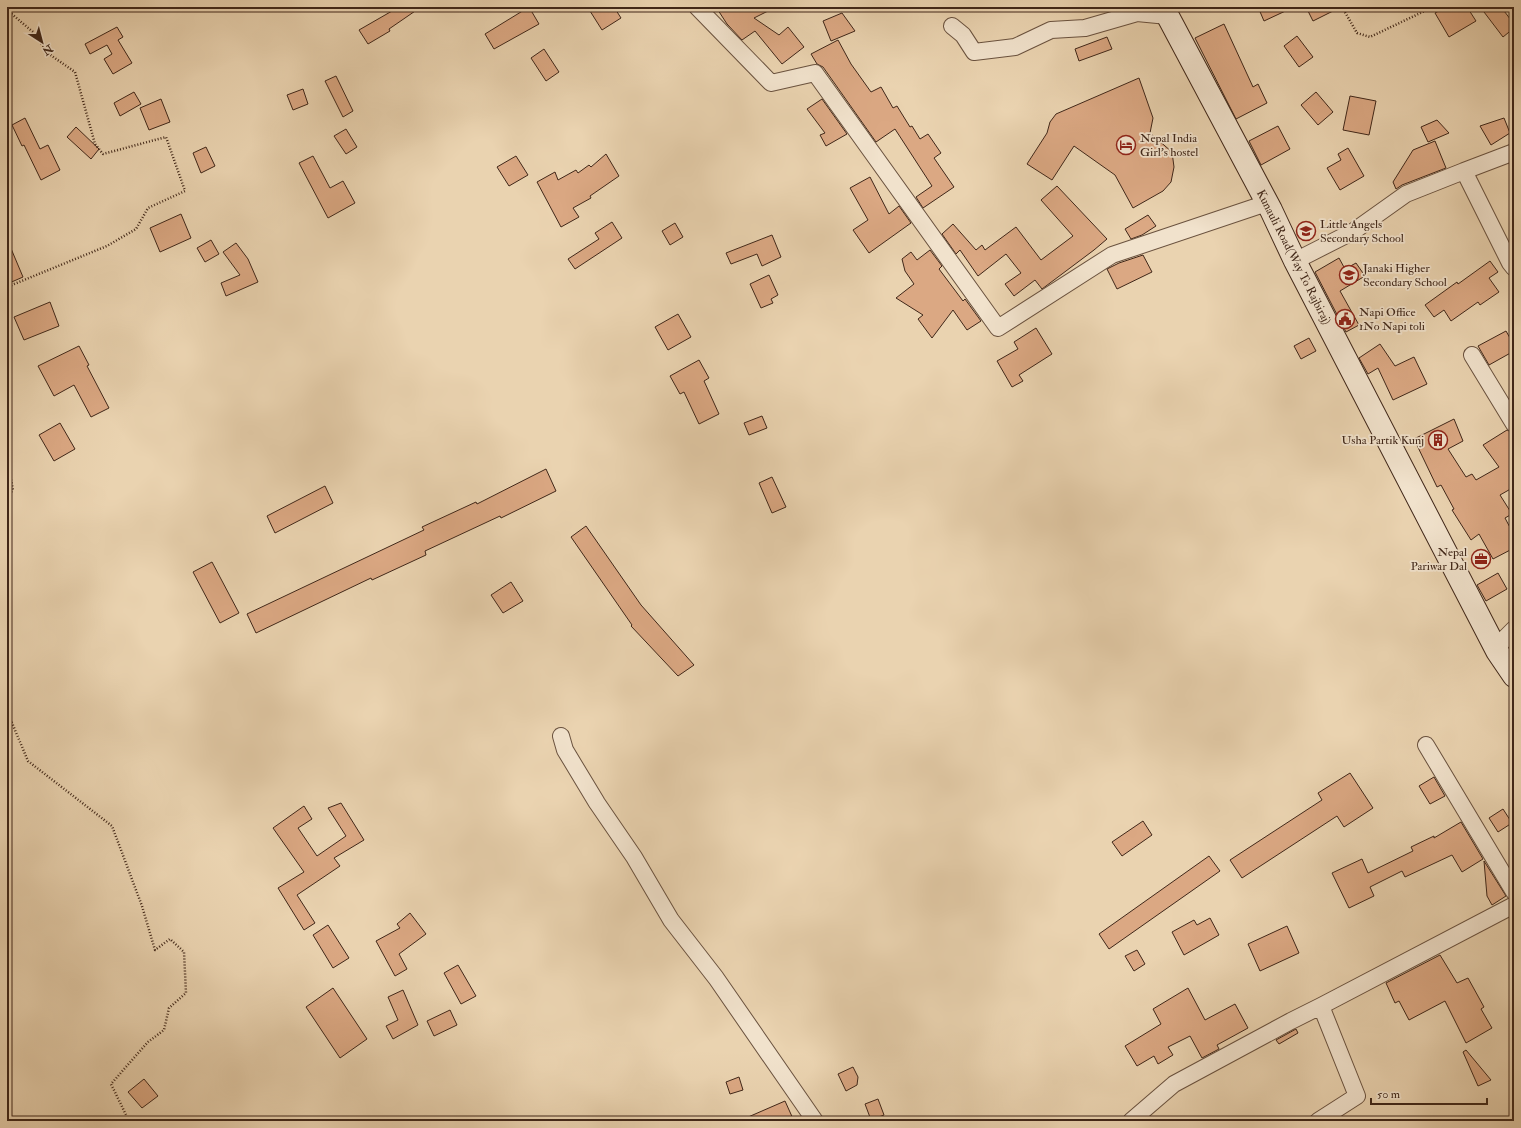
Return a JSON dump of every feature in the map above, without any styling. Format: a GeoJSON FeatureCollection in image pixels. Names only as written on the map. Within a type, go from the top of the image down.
{"type":"FeatureCollection","features":[{"type":"Feature","properties":{"kind":"main road","name":"Kunauli Road(Way To Rajbiraj)"},"geometry":{"type":"LineString","coordinates":[[1166,12],[1267,203],[1295,261],[1497,651],[1514,676]]}},
{"type":"Feature","properties":{"kind":"street"},"geometry":{"type":"LineString","coordinates":[[697,7],[771,83],[815,73],[998,328],[1112,255],[1267,203]]}},
{"type":"Feature","properties":{"kind":"street"},"geometry":{"type":"LineString","coordinates":[[952,26],[963,35],[974,52],[1015,47],[1051,30],[1085,28],[1137,13],[1166,12]]}},
{"type":"Feature","properties":{"kind":"street"},"geometry":{"type":"LineString","coordinates":[[1295,261],[1354,231],[1406,194],[1514,152]]}},
{"type":"Feature","properties":{"kind":"street"},"geometry":{"type":"LineString","coordinates":[[1464,171],[1510,263],[1514,268]]}},
{"type":"Feature","properties":{"kind":"street"},"geometry":{"type":"LineString","coordinates":[[1472,355],[1514,424]]}},
{"type":"Feature","properties":{"kind":"street"},"geometry":{"type":"LineString","coordinates":[[1497,651],[1504,639],[1514,630]]}},
{"type":"Feature","properties":{"kind":"street"},"geometry":{"type":"LineString","coordinates":[[561,736],[565,750],[593,796],[634,857],[671,920],[716,978],[815,1121]]}},
{"type":"Feature","properties":{"kind":"street"},"geometry":{"type":"LineString","coordinates":[[1426,745],[1514,892]]}},
{"type":"Feature","properties":{"kind":"street"},"geometry":{"type":"LineString","coordinates":[[1131,1121],[1174,1084],[1291,1021],[1514,905]]}},
{"type":"Feature","properties":{"kind":"street"},"geometry":{"type":"LineString","coordinates":[[1318,1121],[1357,1096],[1321,1006]]}},
{"type":"Feature","properties":{"kind":"path"},"geometry":{"type":"LineString","coordinates":[[1342,7],[1356,33],[1370,37],[1433,7]]}},
{"type":"Feature","properties":{"kind":"path"},"geometry":{"type":"LineString","coordinates":[[7,10],[33,32],[49,54],[75,72],[96,144],[103,154],[166,137],[184,191],[148,208],[136,229],[107,246],[7,287]]}},
{"type":"Feature","properties":{"kind":"path"},"geometry":{"type":"LineString","coordinates":[[7,459],[13,490],[7,496]]}},
{"type":"Feature","properties":{"kind":"path"},"geometry":{"type":"LineString","coordinates":[[7,711],[28,761],[112,826],[142,906],[155,950],[170,939],[184,952],[186,993],[169,1008],[164,1030],[148,1042],[110,1084],[129,1121]]}},
{"type":"Feature","properties":{"kind":"building"},"geometry":{"type":"Polygon","coordinates":[[[389,7],[421,7],[389,29],[390,31],[368,44],[359,30],[392,11],[389,7]]]}},
{"type":"Feature","properties":{"kind":"building"},"geometry":{"type":"Polygon","coordinates":[[[529,7],[539,24],[494,49],[485,34],[529,7]]]}},
{"type":"Feature","properties":{"kind":"building"},"geometry":{"type":"Polygon","coordinates":[[[597,7],[614,7],[621,18],[602,30],[590,11],[597,7]]]}},
{"type":"Feature","properties":{"kind":"building"},"geometry":{"type":"Polygon","coordinates":[[[716,7],[776,7],[754,18],[779,35],[788,27],[804,47],[782,64],[755,31],[742,40],[727,24],[716,7]]]}},
{"type":"Feature","properties":{"kind":"building"},"geometry":{"type":"Polygon","coordinates":[[[1258,7],[1294,7],[1264,21],[1258,7]]]}},
{"type":"Feature","properties":{"kind":"building"},"geometry":{"type":"Polygon","coordinates":[[[1306,7],[1341,7],[1313,21],[1306,7]]]}},
{"type":"Feature","properties":{"kind":"building"},"geometry":{"type":"Polygon","coordinates":[[[1446,7],[1467,7],[1476,21],[1449,37],[1435,13],[1446,7]]]}},
{"type":"Feature","properties":{"kind":"building"},"geometry":{"type":"Polygon","coordinates":[[[1491,7],[1501,7],[1514,24],[1514,28],[1503,37],[1484,12],[1491,7]]]}},
{"type":"Feature","properties":{"kind":"building"},"geometry":{"type":"Polygon","coordinates":[[[842,13],[855,31],[831,41],[823,21],[842,13]]]}},
{"type":"Feature","properties":{"kind":"building"},"geometry":{"type":"Polygon","coordinates":[[[1224,24],[1253,87],[1258,84],[1267,103],[1236,119],[1195,38],[1224,24]]]}},
{"type":"Feature","properties":{"kind":"building"},"geometry":{"type":"Polygon","coordinates":[[[117,27],[123,37],[118,40],[132,63],[113,74],[104,59],[112,54],[107,45],[90,54],[85,44],[117,27]]]}},
{"type":"Feature","properties":{"kind":"building"},"geometry":{"type":"Polygon","coordinates":[[[1297,36],[1313,57],[1299,67],[1284,46],[1297,36]]]}},
{"type":"Feature","properties":{"kind":"building"},"geometry":{"type":"Polygon","coordinates":[[[1107,37],[1112,49],[1079,61],[1075,49],[1107,37]]]}},
{"type":"Feature","properties":{"kind":"building"},"geometry":{"type":"Polygon","coordinates":[[[838,40],[851,64],[871,92],[881,87],[893,108],[897,106],[910,127],[912,126],[920,139],[928,134],[941,153],[934,158],[954,187],[923,208],[916,197],[932,186],[895,129],[876,142],[823,67],[817,64],[811,54],[838,40]]]}},
{"type":"Feature","properties":{"kind":"building"},"geometry":{"type":"Polygon","coordinates":[[[544,49],[559,72],[546,81],[531,58],[544,49]]]}},
{"type":"Feature","properties":{"kind":"building"},"geometry":{"type":"Polygon","coordinates":[[[336,76],[353,111],[343,117],[325,81],[336,76]]]}},
{"type":"Feature","properties":{"kind":"building"},"geometry":{"type":"Polygon","coordinates":[[[1139,78],[1153,118],[1150,133],[1172,152],[1174,167],[1171,182],[1163,191],[1133,208],[1115,175],[1074,146],[1052,180],[1027,164],[1047,133],[1050,122],[1056,114],[1139,78]]]}},
{"type":"Feature","properties":{"kind":"building"},"geometry":{"type":"Polygon","coordinates":[[[303,89],[308,104],[293,110],[287,95],[303,89]]]}},
{"type":"Feature","properties":{"kind":"building"},"geometry":{"type":"Polygon","coordinates":[[[134,92],[141,104],[120,116],[114,103],[134,92]]]}},
{"type":"Feature","properties":{"kind":"building"},"geometry":{"type":"Polygon","coordinates":[[[1316,92],[1333,112],[1318,125],[1301,105],[1316,92]]]}},
{"type":"Feature","properties":{"kind":"building"},"geometry":{"type":"Polygon","coordinates":[[[1350,96],[1376,101],[1369,135],[1343,130],[1350,96]]]}},
{"type":"Feature","properties":{"kind":"building"},"geometry":{"type":"Polygon","coordinates":[[[161,99],[170,122],[149,130],[140,108],[161,99]]]}},
{"type":"Feature","properties":{"kind":"building"},"geometry":{"type":"Polygon","coordinates":[[[822,99],[847,134],[826,146],[820,135],[825,133],[807,109],[822,99]]]}},
{"type":"Feature","properties":{"kind":"building"},"geometry":{"type":"Polygon","coordinates":[[[25,118],[40,149],[48,145],[60,170],[41,180],[24,145],[22,146],[12,125],[25,118]]]}},
{"type":"Feature","properties":{"kind":"building"},"geometry":{"type":"Polygon","coordinates":[[[1504,118],[1510,133],[1491,145],[1480,126],[1504,118]]]}},
{"type":"Feature","properties":{"kind":"building"},"geometry":{"type":"Polygon","coordinates":[[[1437,120],[1449,133],[1428,142],[1421,127],[1437,120]]]}},
{"type":"Feature","properties":{"kind":"building"},"geometry":{"type":"Polygon","coordinates":[[[1278,126],[1290,149],[1261,165],[1249,141],[1278,126]]]}},
{"type":"Feature","properties":{"kind":"building"},"geometry":{"type":"Polygon","coordinates":[[[76,127],[99,149],[91,159],[67,137],[76,127]]]}},
{"type":"Feature","properties":{"kind":"building"},"geometry":{"type":"Polygon","coordinates":[[[346,129],[357,147],[346,154],[334,136],[346,129]]]}},
{"type":"Feature","properties":{"kind":"building"},"geometry":{"type":"Polygon","coordinates":[[[1435,141],[1446,168],[1402,185],[1396,189],[1393,182],[1413,150],[1435,141]]]}},
{"type":"Feature","properties":{"kind":"building"},"geometry":{"type":"Polygon","coordinates":[[[206,147],[215,166],[201,173],[193,153],[206,147]]]}},
{"type":"Feature","properties":{"kind":"building"},"geometry":{"type":"Polygon","coordinates":[[[1348,148],[1364,176],[1340,190],[1327,168],[1341,160],[1338,154],[1348,148]]]}},
{"type":"Feature","properties":{"kind":"building"},"geometry":{"type":"Polygon","coordinates":[[[606,154],[619,176],[590,196],[591,198],[573,208],[579,217],[561,227],[537,182],[555,172],[558,180],[576,170],[578,173],[589,165],[591,167],[606,154]]]}},
{"type":"Feature","properties":{"kind":"building"},"geometry":{"type":"Polygon","coordinates":[[[313,156],[330,188],[343,181],[355,203],[328,218],[299,163],[313,156]]]}},
{"type":"Feature","properties":{"kind":"building"},"geometry":{"type":"Polygon","coordinates":[[[516,156],[528,175],[509,186],[497,167],[516,156]]]}},
{"type":"Feature","properties":{"kind":"building"},"geometry":{"type":"Polygon","coordinates":[[[870,177],[889,214],[899,206],[911,223],[869,253],[853,230],[868,220],[850,188],[870,177]]]}},
{"type":"Feature","properties":{"kind":"building"},"geometry":{"type":"Polygon","coordinates":[[[1057,186],[1107,239],[1042,289],[1035,280],[1014,296],[1005,284],[1021,273],[1006,254],[978,276],[960,250],[956,254],[942,234],[953,224],[976,250],[982,245],[985,250],[1016,227],[1041,260],[1073,236],[1041,200],[1057,186]]]}},
{"type":"Feature","properties":{"kind":"building"},"geometry":{"type":"Polygon","coordinates":[[[181,214],[191,238],[160,252],[150,228],[181,214]]]}},
{"type":"Feature","properties":{"kind":"building"},"geometry":{"type":"Polygon","coordinates":[[[1148,215],[1156,226],[1142,235],[1131,239],[1125,229],[1148,215]]]}},
{"type":"Feature","properties":{"kind":"building"},"geometry":{"type":"Polygon","coordinates":[[[612,222],[622,238],[575,269],[568,259],[599,239],[595,233],[612,222]]]}},
{"type":"Feature","properties":{"kind":"building"},"geometry":{"type":"Polygon","coordinates":[[[675,223],[683,237],[670,245],[662,231],[675,223]]]}},
{"type":"Feature","properties":{"kind":"building"},"geometry":{"type":"Polygon","coordinates":[[[772,235],[781,257],[762,266],[757,254],[731,264],[726,253],[772,235]]]}},
{"type":"Feature","properties":{"kind":"building"},"geometry":{"type":"Polygon","coordinates":[[[7,239],[23,277],[7,284],[7,239]]]}},
{"type":"Feature","properties":{"kind":"building"},"geometry":{"type":"Polygon","coordinates":[[[211,240],[219,254],[205,262],[197,248],[211,240]]]}},
{"type":"Feature","properties":{"kind":"building"},"geometry":{"type":"Polygon","coordinates":[[[236,243],[248,259],[258,282],[226,296],[221,283],[240,275],[223,252],[236,243]]]}},
{"type":"Feature","properties":{"kind":"building"},"geometry":{"type":"Polygon","coordinates":[[[930,250],[942,266],[939,269],[963,301],[965,299],[981,321],[967,330],[953,310],[932,338],[918,319],[923,315],[896,298],[914,284],[905,271],[902,259],[911,252],[917,260],[930,250]]]}},
{"type":"Feature","properties":{"kind":"building"},"geometry":{"type":"Polygon","coordinates":[[[1143,255],[1152,272],[1117,289],[1107,269],[1119,263],[1143,255]]]}},
{"type":"Feature","properties":{"kind":"building"},"geometry":{"type":"Polygon","coordinates":[[[1339,258],[1345,269],[1356,263],[1365,276],[1340,291],[1359,325],[1346,332],[1315,272],[1339,258]]]}},
{"type":"Feature","properties":{"kind":"building"},"geometry":{"type":"Polygon","coordinates":[[[1490,261],[1498,272],[1489,278],[1499,292],[1480,305],[1478,302],[1451,321],[1444,310],[1434,317],[1425,305],[1490,261]]]}},
{"type":"Feature","properties":{"kind":"building"},"geometry":{"type":"Polygon","coordinates":[[[769,275],[778,295],[771,299],[773,303],[761,308],[750,284],[769,275]]]}},
{"type":"Feature","properties":{"kind":"building"},"geometry":{"type":"Polygon","coordinates":[[[50,302],[59,326],[24,340],[14,317],[50,302]]]}},
{"type":"Feature","properties":{"kind":"building"},"geometry":{"type":"Polygon","coordinates":[[[678,314],[691,337],[668,350],[655,327],[678,314]]]}},
{"type":"Feature","properties":{"kind":"building"},"geometry":{"type":"Polygon","coordinates":[[[1036,328],[1052,354],[1019,375],[1023,381],[1012,387],[997,361],[1018,349],[1014,342],[1036,328]]]}},
{"type":"Feature","properties":{"kind":"building"},"geometry":{"type":"Polygon","coordinates":[[[1506,331],[1514,345],[1514,351],[1489,365],[1478,346],[1506,331]]]}},
{"type":"Feature","properties":{"kind":"building"},"geometry":{"type":"Polygon","coordinates":[[[1309,338],[1316,351],[1301,359],[1294,346],[1309,338]]]}},
{"type":"Feature","properties":{"kind":"building"},"geometry":{"type":"Polygon","coordinates":[[[1380,344],[1395,366],[1414,357],[1427,384],[1393,400],[1378,368],[1368,374],[1359,358],[1380,344]]]}},
{"type":"Feature","properties":{"kind":"building"},"geometry":{"type":"Polygon","coordinates":[[[79,346],[89,365],[87,366],[109,408],[91,417],[74,385],[54,396],[38,366],[79,346]]]}},
{"type":"Feature","properties":{"kind":"building"},"geometry":{"type":"Polygon","coordinates":[[[699,360],[709,378],[704,381],[719,414],[699,424],[684,392],[680,394],[670,376],[699,360]]]}},
{"type":"Feature","properties":{"kind":"building"},"geometry":{"type":"Polygon","coordinates":[[[762,416],[767,428],[749,435],[744,423],[762,416]]]}},
{"type":"Feature","properties":{"kind":"building"},"geometry":{"type":"Polygon","coordinates":[[[1454,419],[1463,441],[1448,449],[1466,477],[1472,474],[1476,480],[1499,467],[1483,445],[1507,430],[1514,433],[1514,487],[1500,495],[1512,514],[1505,518],[1514,535],[1514,548],[1493,559],[1479,534],[1471,540],[1452,510],[1454,509],[1441,485],[1437,487],[1414,439],[1454,419]]]}},
{"type":"Feature","properties":{"kind":"building"},"geometry":{"type":"Polygon","coordinates":[[[60,423],[75,449],[54,461],[39,435],[60,423]]]}},
{"type":"Feature","properties":{"kind":"building"},"geometry":{"type":"Polygon","coordinates":[[[546,469],[556,491],[501,518],[500,516],[425,551],[426,555],[372,580],[371,578],[256,633],[247,614],[424,530],[422,527],[476,502],[477,504],[546,469]]]}},
{"type":"Feature","properties":{"kind":"building"},"geometry":{"type":"Polygon","coordinates":[[[772,477],[786,507],[772,513],[759,483],[772,477]]]}},
{"type":"Feature","properties":{"kind":"building"},"geometry":{"type":"Polygon","coordinates":[[[325,486],[333,503],[275,533],[267,516],[325,486]]]}},
{"type":"Feature","properties":{"kind":"building"},"geometry":{"type":"Polygon","coordinates":[[[586,526],[641,605],[694,665],[678,676],[631,626],[632,625],[571,537],[586,526]]]}},
{"type":"Feature","properties":{"kind":"building"},"geometry":{"type":"Polygon","coordinates":[[[212,562],[239,613],[220,623],[193,572],[212,562]]]}},
{"type":"Feature","properties":{"kind":"building"},"geometry":{"type":"Polygon","coordinates":[[[1498,573],[1507,589],[1486,601],[1477,585],[1498,573]]]}},
{"type":"Feature","properties":{"kind":"building"},"geometry":{"type":"Polygon","coordinates":[[[511,582],[523,601],[503,613],[491,595],[511,582]]]}},
{"type":"Feature","properties":{"kind":"building"},"geometry":{"type":"Polygon","coordinates":[[[1350,773],[1373,808],[1344,827],[1337,816],[1242,878],[1230,860],[1322,800],[1318,793],[1350,773]]]}},
{"type":"Feature","properties":{"kind":"building"},"geometry":{"type":"Polygon","coordinates":[[[1434,777],[1445,796],[1430,804],[1419,786],[1434,777]]]}},
{"type":"Feature","properties":{"kind":"building"},"geometry":{"type":"Polygon","coordinates":[[[341,803],[364,840],[334,858],[340,866],[297,895],[315,923],[304,930],[278,888],[304,872],[273,828],[304,806],[312,819],[298,828],[317,856],[346,836],[328,808],[341,803]]]}},
{"type":"Feature","properties":{"kind":"building"},"geometry":{"type":"Polygon","coordinates":[[[1503,809],[1512,823],[1498,832],[1489,818],[1503,809]]]}},
{"type":"Feature","properties":{"kind":"building"},"geometry":{"type":"Polygon","coordinates":[[[1143,821],[1152,835],[1122,856],[1112,842],[1143,821]]]}},
{"type":"Feature","properties":{"kind":"building"},"geometry":{"type":"Polygon","coordinates":[[[1461,822],[1483,859],[1462,872],[1452,855],[1405,877],[1402,871],[1370,887],[1374,896],[1349,908],[1332,873],[1362,859],[1368,873],[1413,851],[1411,847],[1434,836],[1434,838],[1461,822]]]}},
{"type":"Feature","properties":{"kind":"building"},"geometry":{"type":"Polygon","coordinates":[[[1209,856],[1220,871],[1109,949],[1099,934],[1209,856]]]}},
{"type":"Feature","properties":{"kind":"building"},"geometry":{"type":"Polygon","coordinates":[[[1484,861],[1506,896],[1492,905],[1487,896],[1484,861]]]}},
{"type":"Feature","properties":{"kind":"building"},"geometry":{"type":"Polygon","coordinates":[[[410,913],[426,934],[399,954],[407,969],[395,976],[376,941],[400,928],[397,924],[410,913]]]}},
{"type":"Feature","properties":{"kind":"building"},"geometry":{"type":"Polygon","coordinates":[[[1210,918],[1219,935],[1184,955],[1172,932],[1194,920],[1197,925],[1210,918]]]}},
{"type":"Feature","properties":{"kind":"building"},"geometry":{"type":"Polygon","coordinates":[[[328,925],[349,958],[333,968],[313,935],[328,925]]]}},
{"type":"Feature","properties":{"kind":"building"},"geometry":{"type":"Polygon","coordinates":[[[1287,926],[1299,953],[1260,971],[1248,944],[1287,926]]]}},
{"type":"Feature","properties":{"kind":"building"},"geometry":{"type":"Polygon","coordinates":[[[1137,950],[1145,964],[1134,971],[1125,956],[1137,950]]]}},
{"type":"Feature","properties":{"kind":"building"},"geometry":{"type":"Polygon","coordinates":[[[1440,955],[1457,983],[1468,978],[1484,1007],[1481,1009],[1492,1028],[1466,1043],[1445,1001],[1409,1020],[1399,1001],[1395,1003],[1386,983],[1440,955]]]}},
{"type":"Feature","properties":{"kind":"building"},"geometry":{"type":"Polygon","coordinates":[[[458,965],[476,996],[461,1004],[444,973],[458,965]]]}},
{"type":"Feature","properties":{"kind":"building"},"geometry":{"type":"Polygon","coordinates":[[[333,988],[367,1039],[340,1058],[306,1007],[333,988]]]}},
{"type":"Feature","properties":{"kind":"building"},"geometry":{"type":"Polygon","coordinates":[[[1188,988],[1205,1020],[1235,1004],[1248,1028],[1217,1045],[1219,1049],[1202,1058],[1190,1036],[1168,1047],[1173,1055],[1158,1064],[1154,1056],[1137,1066],[1125,1046],[1161,1024],[1153,1009],[1188,988]]]}},
{"type":"Feature","properties":{"kind":"building"},"geometry":{"type":"Polygon","coordinates":[[[403,990],[418,1025],[393,1039],[386,1026],[398,1020],[388,997],[403,990]]]}},
{"type":"Feature","properties":{"kind":"building"},"geometry":{"type":"Polygon","coordinates":[[[450,1010],[457,1025],[434,1036],[427,1021],[450,1010]]]}},
{"type":"Feature","properties":{"kind":"building"},"geometry":{"type":"Polygon","coordinates":[[[1296,1029],[1298,1033],[1279,1044],[1276,1040],[1296,1029]]]}},
{"type":"Feature","properties":{"kind":"building"},"geometry":{"type":"Polygon","coordinates":[[[1466,1050],[1491,1080],[1478,1086],[1463,1052],[1466,1050]]]}},
{"type":"Feature","properties":{"kind":"building"},"geometry":{"type":"Polygon","coordinates":[[[853,1067],[858,1077],[857,1085],[846,1091],[838,1074],[853,1067]]]}},
{"type":"Feature","properties":{"kind":"building"},"geometry":{"type":"Polygon","coordinates":[[[739,1077],[743,1090],[730,1094],[726,1082],[739,1077]]]}},
{"type":"Feature","properties":{"kind":"building"},"geometry":{"type":"Polygon","coordinates":[[[144,1079],[158,1096],[142,1108],[128,1092],[144,1079]]]}},
{"type":"Feature","properties":{"kind":"building"},"geometry":{"type":"Polygon","coordinates":[[[878,1099],[884,1115],[871,1120],[865,1104],[878,1099]]]}},
{"type":"Feature","properties":{"kind":"building"},"geometry":{"type":"Polygon","coordinates":[[[785,1101],[794,1121],[739,1121],[785,1101]]]}},
{"type":"Feature","properties":{"kind":"place","name":"Nepal India Girl's hostel"},"geometry":{"type":"Point","coordinates":[1126,145]}},
{"type":"Feature","properties":{"kind":"place","name":"Little Angels Secondary School"},"geometry":{"type":"Point","coordinates":[1306,231]}},
{"type":"Feature","properties":{"kind":"place","name":"Janaki Higher Secondary School"},"geometry":{"type":"Point","coordinates":[1349,275]}},
{"type":"Feature","properties":{"kind":"place","name":"Napi Office 1No Napi toli"},"geometry":{"type":"Point","coordinates":[1345,319]}},
{"type":"Feature","properties":{"kind":"place","name":"Usha Partik Kunj"},"geometry":{"type":"Point","coordinates":[1438,440]}},
{"type":"Feature","properties":{"kind":"place","name":"Nepal Pariwar Dal"},"geometry":{"type":"Point","coordinates":[1481,559]}}]}
